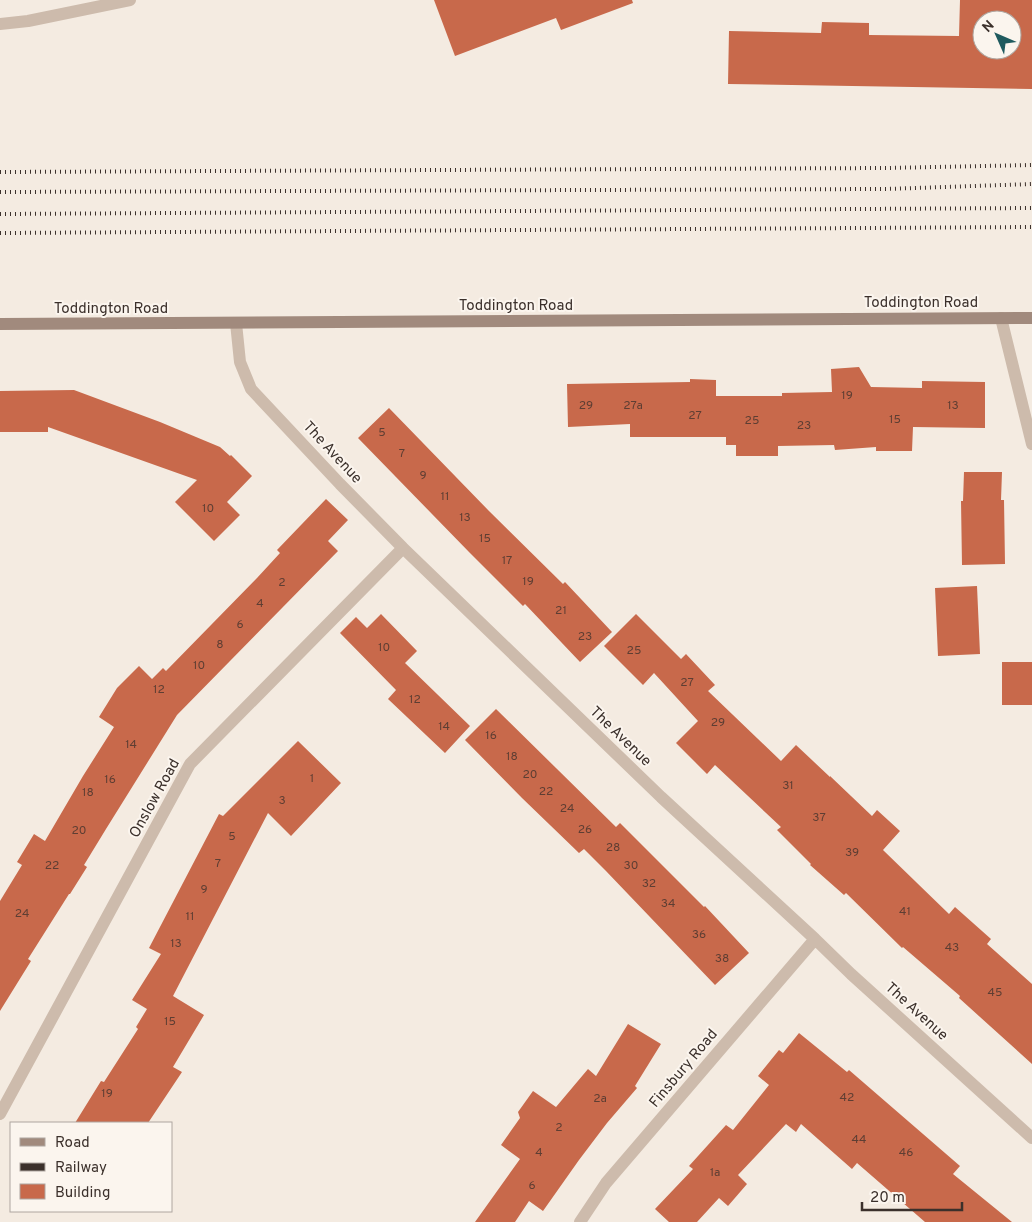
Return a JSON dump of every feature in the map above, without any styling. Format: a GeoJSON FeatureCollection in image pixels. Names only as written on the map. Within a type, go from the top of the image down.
{"type":"FeatureCollection","features":[{"type":"Feature","properties":{"kind":"main road","name":"Toddington Road"},"geometry":{"type":"LineString","coordinates":[[0,324],[1032,318]]}},
{"type":"Feature","properties":{"kind":"street"},"geometry":{"type":"LineString","coordinates":[[0,24],[28,21],[130,0]]}},
{"type":"Feature","properties":{"kind":"street"},"geometry":{"type":"LineString","coordinates":[[1001,318],[1032,444]]}},
{"type":"Feature","properties":{"kind":"street","name":"The Avenue"},"geometry":{"type":"LineString","coordinates":[[236,324],[240,362],[251,389],[402,548],[661,797],[851,974],[1032,1138]]}},
{"type":"Feature","properties":{"kind":"street","name":"Onslow Road"},"geometry":{"type":"LineString","coordinates":[[0,1114],[190,764],[402,548]]}},
{"type":"Feature","properties":{"kind":"street","name":"Finsbury Road"},"geometry":{"type":"LineString","coordinates":[[580,1222],[606,1183],[815,939]]}},
{"type":"Feature","properties":{"kind":"building"},"geometry":{"type":"Polygon","coordinates":[[[434,0],[632,0],[633,3],[561,30],[556,18],[455,56],[434,0]]]}},
{"type":"Feature","properties":{"kind":"building"},"geometry":{"type":"Polygon","coordinates":[[[960,0],[1032,0],[1032,89],[728,84],[729,31],[821,33],[822,22],[869,23],[869,35],[959,36],[960,0]]]}},
{"type":"Feature","properties":{"kind":"building"},"geometry":{"type":"Polygon","coordinates":[[[859,367],[871,387],[922,388],[922,381],[985,382],[985,428],[913,427],[912,451],[876,451],[876,447],[835,450],[834,445],[778,446],[778,456],[736,456],[736,445],[726,445],[726,437],[630,437],[630,424],[568,427],[567,384],[690,382],[690,379],[716,380],[716,396],[782,396],[782,393],[832,392],[831,369],[859,367]]]}},
{"type":"Feature","properties":{"kind":"building"},"geometry":{"type":"Polygon","coordinates":[[[74,390],[160,422],[220,447],[231,455],[252,476],[227,502],[240,515],[214,541],[175,502],[197,480],[48,427],[48,432],[0,432],[0,391],[74,390]]]}},
{"type":"Feature","properties":{"kind":"building"},"geometry":{"type":"Polygon","coordinates":[[[389,408],[489,511],[563,584],[565,582],[612,632],[580,662],[525,604],[523,606],[358,438],[389,408]]]}},
{"type":"Feature","properties":{"kind":"building"},"geometry":{"type":"Polygon","coordinates":[[[964,472],[1002,472],[1001,500],[1004,500],[1005,564],[962,565],[961,501],[963,501],[964,472]]]}},
{"type":"Feature","properties":{"kind":"building"},"geometry":{"type":"Polygon","coordinates":[[[326,499],[348,520],[328,541],[338,551],[177,715],[84,865],[87,867],[28,959],[31,961],[0,1011],[0,901],[22,865],[17,862],[34,834],[45,841],[114,727],[99,717],[117,688],[139,666],[152,679],[163,668],[166,671],[257,578],[280,553],[277,550],[326,499]]]}},
{"type":"Feature","properties":{"kind":"building"},"geometry":{"type":"Polygon","coordinates":[[[977,586],[980,654],[938,656],[935,588],[977,586]]]}},
{"type":"Feature","properties":{"kind":"building"},"geometry":{"type":"Polygon","coordinates":[[[381,614],[417,651],[405,663],[470,726],[445,753],[388,699],[396,690],[340,633],[356,617],[367,628],[381,614]]]}},
{"type":"Feature","properties":{"kind":"building"},"geometry":{"type":"Polygon","coordinates":[[[636,614],[681,659],[686,654],[715,685],[708,691],[781,761],[796,745],[872,816],[877,810],[900,831],[883,850],[949,914],[955,907],[991,939],[987,944],[1032,984],[1032,1064],[959,998],[960,996],[902,948],[846,893],[844,895],[810,865],[777,830],[781,827],[715,765],[707,774],[676,743],[698,721],[654,673],[643,685],[604,646],[636,614]]]}},
{"type":"Feature","properties":{"kind":"building"},"geometry":{"type":"Polygon","coordinates":[[[1002,662],[1032,662],[1032,705],[1002,705],[1002,662]]]}},
{"type":"Feature","properties":{"kind":"building"},"geometry":{"type":"Polygon","coordinates":[[[496,709],[616,827],[620,823],[705,906],[749,953],[715,985],[584,849],[579,853],[465,740],[496,709]]]}},
{"type":"Feature","properties":{"kind":"building"},"geometry":{"type":"Polygon","coordinates":[[[298,741],[341,783],[291,836],[268,813],[173,996],[204,1015],[173,1067],[182,1072],[149,1122],[76,1122],[101,1081],[104,1082],[138,1029],[136,1027],[147,1009],[132,1000],[161,954],[149,948],[219,814],[223,816],[298,741]]]}},
{"type":"Feature","properties":{"kind":"building"},"geometry":{"type":"Polygon","coordinates":[[[628,1024],[661,1044],[635,1086],[637,1088],[607,1123],[543,1211],[529,1201],[515,1222],[475,1222],[520,1159],[501,1145],[520,1118],[518,1112],[533,1091],[556,1107],[588,1069],[596,1076],[628,1024]]]}},
{"type":"Feature","properties":{"kind":"building"},"geometry":{"type":"Polygon","coordinates":[[[799,1033],[847,1072],[849,1070],[960,1166],[953,1174],[1012,1222],[925,1222],[857,1163],[852,1169],[801,1124],[796,1132],[786,1124],[738,1175],[747,1184],[728,1206],[719,1198],[697,1222],[669,1222],[655,1209],[693,1169],[689,1166],[726,1125],[733,1130],[769,1085],[758,1076],[779,1050],[783,1053],[799,1033]]]}},
{"type":"Feature","properties":{"kind":"railway"},"geometry":{"type":"LineString","coordinates":[[0,172],[886,168],[1032,165]]}},
{"type":"Feature","properties":{"kind":"railway"},"geometry":{"type":"LineString","coordinates":[[0,192],[886,189],[1032,184]]}},
{"type":"Feature","properties":{"kind":"railway"},"geometry":{"type":"LineString","coordinates":[[0,214],[1032,208]]}},
{"type":"Feature","properties":{"kind":"railway"},"geometry":{"type":"LineString","coordinates":[[0,233],[1032,227]]}}]}
